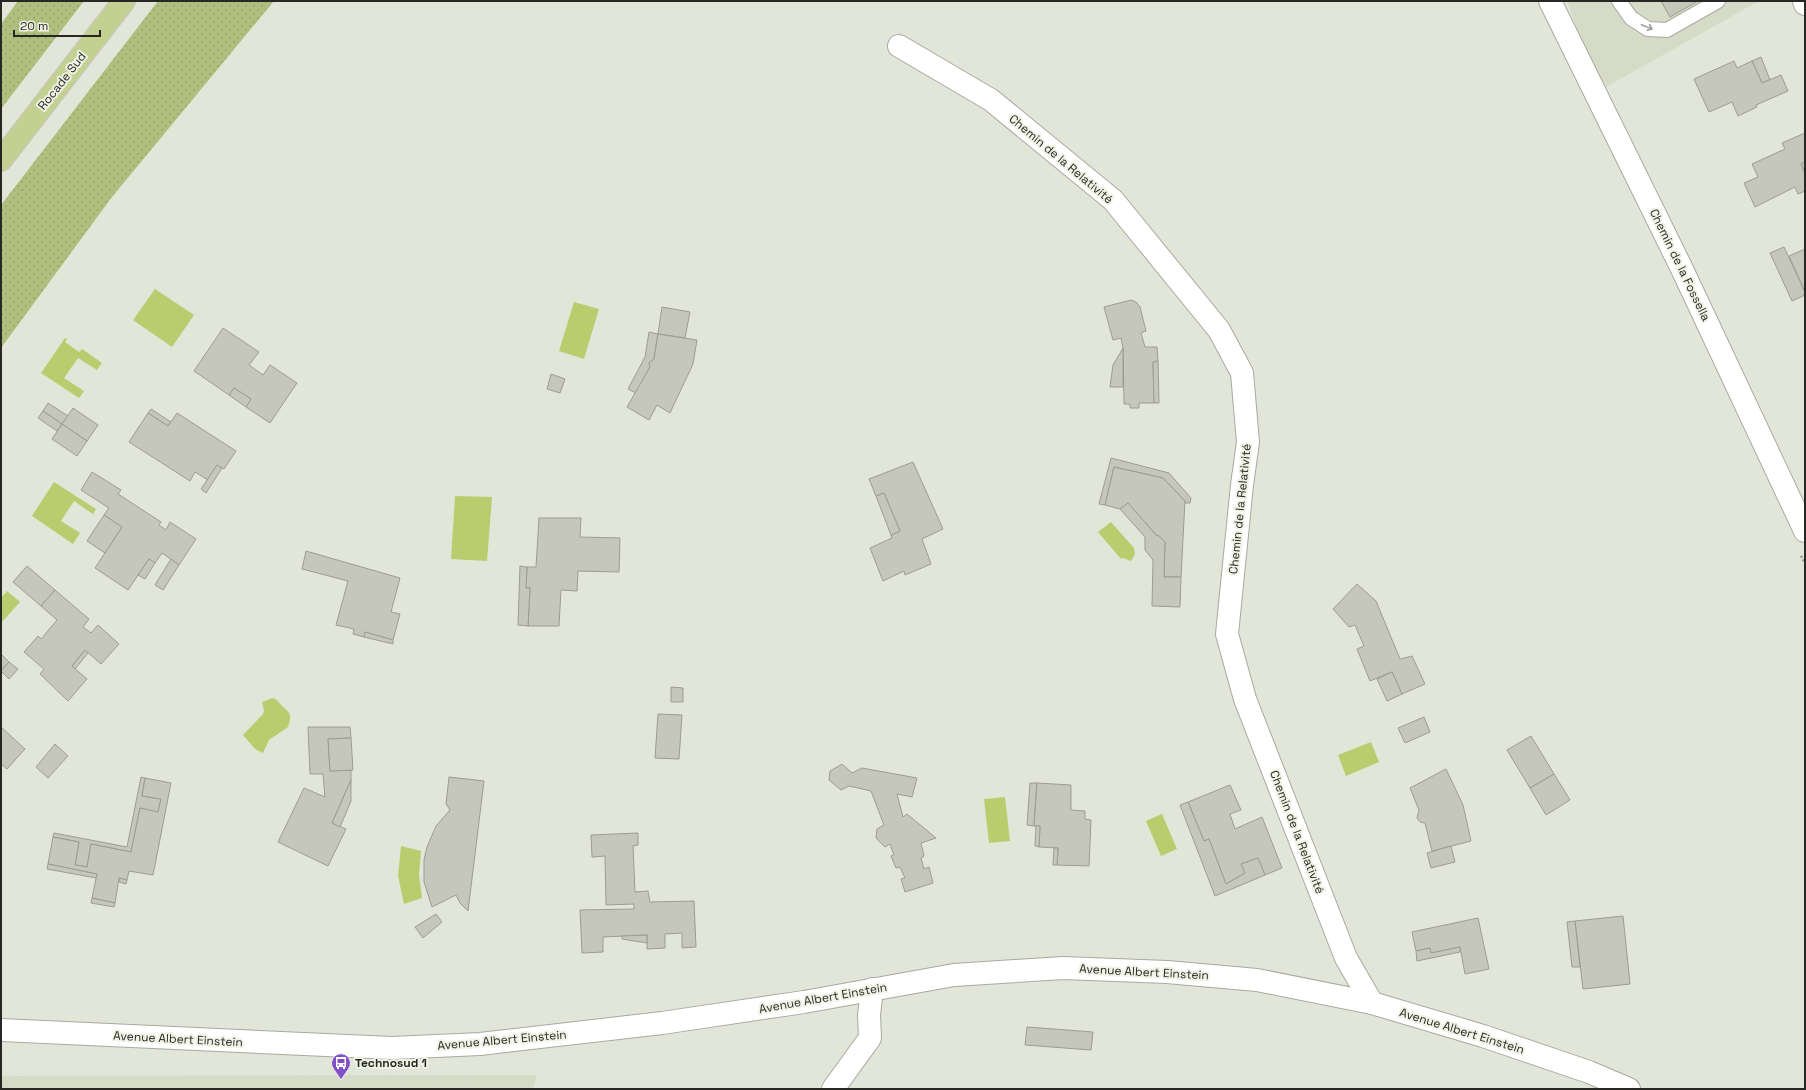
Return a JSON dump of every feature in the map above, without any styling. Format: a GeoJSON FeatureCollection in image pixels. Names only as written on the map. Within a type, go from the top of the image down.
{"type":"FeatureCollection","features":[{"type":"Feature","properties":{"kind":"main road","name":"Rocade Sud"},"geometry":{"type":"LineString","coordinates":[[1,160],[124,1]]}},
{"type":"Feature","properties":{"kind":"street","name":"Chemin de la Fossella"},"geometry":{"type":"LineString","coordinates":[[1550,1],[1682,269],[1805,531]]}},
{"type":"Feature","properties":{"kind":"street","name":"Chemin de la Relativité"},"geometry":{"type":"LineString","coordinates":[[899,46],[991,100],[1113,200],[1219,330],[1242,372],[1248,442],[1242,485],[1227,634],[1245,699],[1340,944],[1346,958],[1372,1003]]}},
{"type":"Feature","properties":{"kind":"street","name":"Avenue Albert Einstein"},"geometry":{"type":"LineString","coordinates":[[1,1030],[384,1047],[480,1044],[662,1023],[872,990],[954,974],[1063,968],[1167,972],[1257,980],[1372,1003],[1483,1036],[1589,1072],[1629,1089]]}},
{"type":"Feature","properties":{"kind":"street"},"geometry":{"type":"LineString","coordinates":[[833,1089],[870,1038],[869,1015],[872,990]]}},
{"type":"Feature","properties":{"kind":"lane"},"geometry":{"type":"LineString","coordinates":[[1620,1],[1631,18],[1648,29],[1667,30],[1718,1]]}},
{"type":"Feature","properties":{"kind":"shaded area"},"geometry":{"type":"Polygon","coordinates":[[[18,1],[84,1],[1,109],[1,24],[18,1]]]}},
{"type":"Feature","properties":{"kind":"shaded area"},"geometry":{"type":"Polygon","coordinates":[[[158,1],[274,1],[112,197],[1,348],[1,205],[158,1]]]}},
{"type":"Feature","properties":{"kind":"shaded area"},"geometry":{"type":"Polygon","coordinates":[[[1567,1],[1759,1],[1606,87],[1583,45],[1567,1]]]}},
{"type":"Feature","properties":{"kind":"shaded area"},"geometry":{"type":"Polygon","coordinates":[[[155,289],[194,315],[172,347],[133,320],[155,289]]]}},
{"type":"Feature","properties":{"kind":"shaded area"},"geometry":{"type":"Polygon","coordinates":[[[574,302],[599,309],[584,359],[559,351],[574,302]]]}},
{"type":"Feature","properties":{"kind":"shaded area"},"geometry":{"type":"Polygon","coordinates":[[[65,338],[67,339],[65,342],[79,352],[82,349],[102,363],[97,370],[78,358],[64,378],[84,391],[79,398],[41,373],[65,338]]]}},
{"type":"Feature","properties":{"kind":"shaded area"},"geometry":{"type":"Polygon","coordinates":[[[54,482],[96,509],[93,514],[74,501],[61,521],[80,533],[73,544],[32,516],[54,482]]]}},
{"type":"Feature","properties":{"kind":"shaded area"},"geometry":{"type":"Polygon","coordinates":[[[455,496],[492,497],[487,561],[451,559],[455,496]]]}},
{"type":"Feature","properties":{"kind":"shaded area"},"geometry":{"type":"Polygon","coordinates":[[[1111,522],[1134,548],[1135,554],[1131,561],[1123,558],[1121,559],[1098,532],[1111,522]]]}},
{"type":"Feature","properties":{"kind":"shaded area"},"geometry":{"type":"Polygon","coordinates":[[[7,591],[20,602],[1,623],[1,598],[7,591]]]}},
{"type":"Feature","properties":{"kind":"shaded area"},"geometry":{"type":"Polygon","coordinates":[[[273,698],[277,700],[289,713],[290,719],[288,727],[269,740],[263,753],[255,749],[243,735],[263,714],[264,711],[262,702],[273,698]]]}},
{"type":"Feature","properties":{"kind":"shaded area"},"geometry":{"type":"Polygon","coordinates":[[[1371,742],[1379,762],[1346,776],[1338,755],[1371,742]]]}},
{"type":"Feature","properties":{"kind":"shaded area"},"geometry":{"type":"Polygon","coordinates":[[[1005,797],[1010,841],[989,843],[984,799],[1005,797]]]}},
{"type":"Feature","properties":{"kind":"shaded area"},"geometry":{"type":"Polygon","coordinates":[[[1162,814],[1177,849],[1161,856],[1146,821],[1162,814]]]}},
{"type":"Feature","properties":{"kind":"shaded area"},"geometry":{"type":"Polygon","coordinates":[[[401,846],[421,851],[419,875],[422,898],[404,904],[398,876],[401,846]]]}},
{"type":"Feature","properties":{"kind":"shaded area"},"geometry":{"type":"Polygon","coordinates":[[[537,1075],[533,1089],[1,1089],[1,1076],[537,1075]]]}},
{"type":"Feature","properties":{"kind":"building"},"geometry":{"type":"Polygon","coordinates":[[[1661,1],[1698,1],[1670,17],[1661,1]]]}},
{"type":"Feature","properties":{"kind":"building"},"geometry":{"type":"Polygon","coordinates":[[[1761,57],[1770,80],[1762,83],[1752,61],[1761,57]]]}},
{"type":"Feature","properties":{"kind":"building"},"geometry":{"type":"Polygon","coordinates":[[[1734,61],[1737,68],[1752,61],[1762,83],[1781,75],[1788,91],[1756,105],[1757,107],[1738,116],[1732,102],[1709,112],[1694,79],[1734,61]]]}},
{"type":"Feature","properties":{"kind":"building"},"geometry":{"type":"Polygon","coordinates":[[[1805,133],[1805,162],[1801,164],[1805,173],[1805,191],[1798,194],[1795,187],[1755,207],[1744,183],[1758,177],[1752,164],[1785,149],[1782,143],[1805,133]]]}},
{"type":"Feature","properties":{"kind":"building"},"geometry":{"type":"Polygon","coordinates":[[[1805,162],[1805,173],[1801,164],[1805,162]]]}},
{"type":"Feature","properties":{"kind":"building"},"geometry":{"type":"Polygon","coordinates":[[[1784,247],[1805,292],[1805,295],[1792,301],[1770,253],[1784,247]]]}},
{"type":"Feature","properties":{"kind":"building"},"geometry":{"type":"Polygon","coordinates":[[[1805,249],[1805,292],[1789,256],[1805,249]]]}},
{"type":"Feature","properties":{"kind":"building"},"geometry":{"type":"Polygon","coordinates":[[[1131,300],[1136,302],[1140,307],[1146,331],[1141,333],[1145,347],[1157,347],[1158,361],[1153,362],[1154,403],[1139,403],[1139,408],[1130,408],[1130,404],[1124,404],[1123,348],[1121,338],[1113,340],[1104,307],[1131,300]]]}},
{"type":"Feature","properties":{"kind":"building"},"geometry":{"type":"Polygon","coordinates":[[[662,307],[690,312],[685,338],[658,334],[662,307]]]}},
{"type":"Feature","properties":{"kind":"building"},"geometry":{"type":"Polygon","coordinates":[[[223,328],[259,352],[249,365],[263,375],[270,365],[297,383],[270,423],[246,407],[251,399],[234,388],[229,395],[194,371],[223,328]]]}},
{"type":"Feature","properties":{"kind":"building"},"geometry":{"type":"Polygon","coordinates":[[[649,332],[658,334],[654,359],[649,363],[650,367],[636,393],[628,389],[645,357],[649,332]]]}},
{"type":"Feature","properties":{"kind":"building"},"geometry":{"type":"Polygon","coordinates":[[[658,334],[697,340],[693,364],[670,413],[657,405],[649,420],[627,407],[650,367],[649,363],[654,359],[658,334]]]}},
{"type":"Feature","properties":{"kind":"building"},"geometry":{"type":"Polygon","coordinates":[[[1123,348],[1123,387],[1110,387],[1113,365],[1123,348]]]}},
{"type":"Feature","properties":{"kind":"building"},"geometry":{"type":"Polygon","coordinates":[[[1158,361],[1159,403],[1154,403],[1153,362],[1158,361]]]}},
{"type":"Feature","properties":{"kind":"building"},"geometry":{"type":"Polygon","coordinates":[[[551,374],[565,379],[560,393],[547,389],[551,374]]]}},
{"type":"Feature","properties":{"kind":"building"},"geometry":{"type":"Polygon","coordinates":[[[234,388],[251,399],[246,407],[229,395],[234,388]]]}},
{"type":"Feature","properties":{"kind":"building"},"geometry":{"type":"Polygon","coordinates":[[[48,403],[68,416],[62,424],[43,411],[48,403]]]}},
{"type":"Feature","properties":{"kind":"building"},"geometry":{"type":"Polygon","coordinates":[[[73,408],[98,425],[87,441],[62,424],[73,408]]]}},
{"type":"Feature","properties":{"kind":"building"},"geometry":{"type":"Polygon","coordinates":[[[151,409],[171,422],[168,426],[148,413],[151,409]]]}},
{"type":"Feature","properties":{"kind":"building"},"geometry":{"type":"Polygon","coordinates":[[[43,411],[62,424],[57,431],[38,418],[43,411]]]}},
{"type":"Feature","properties":{"kind":"building"},"geometry":{"type":"Polygon","coordinates":[[[148,413],[168,426],[177,413],[236,451],[224,469],[217,465],[208,480],[195,472],[190,481],[129,442],[148,413]]]}},
{"type":"Feature","properties":{"kind":"building"},"geometry":{"type":"Polygon","coordinates":[[[62,424],[87,441],[77,456],[52,439],[62,424]]]}},
{"type":"Feature","properties":{"kind":"building"},"geometry":{"type":"Polygon","coordinates":[[[1111,458],[1169,473],[1191,498],[1190,503],[1184,503],[1185,501],[1163,478],[1114,467],[1105,505],[1099,504],[1111,458]]]}},
{"type":"Feature","properties":{"kind":"building"},"geometry":{"type":"Polygon","coordinates":[[[913,462],[943,529],[922,539],[931,564],[905,575],[904,571],[883,581],[870,548],[892,538],[891,535],[900,531],[884,493],[876,496],[869,479],[913,462]]]}},
{"type":"Feature","properties":{"kind":"building"},"geometry":{"type":"Polygon","coordinates":[[[217,465],[222,468],[206,493],[201,489],[217,465]]]}},
{"type":"Feature","properties":{"kind":"building"},"geometry":{"type":"Polygon","coordinates":[[[1114,467],[1163,478],[1185,501],[1181,577],[1164,577],[1165,542],[1158,535],[1157,536],[1128,503],[1120,509],[1105,505],[1114,467]]]}},
{"type":"Feature","properties":{"kind":"building"},"geometry":{"type":"Polygon","coordinates":[[[92,472],[121,490],[118,494],[161,522],[159,525],[166,530],[170,522],[196,539],[179,565],[162,553],[155,563],[149,559],[128,590],[95,568],[122,527],[104,515],[109,508],[81,490],[92,472]]]}},
{"type":"Feature","properties":{"kind":"building"},"geometry":{"type":"Polygon","coordinates":[[[884,493],[900,531],[891,535],[876,496],[884,493]]]}},
{"type":"Feature","properties":{"kind":"building"},"geometry":{"type":"Polygon","coordinates":[[[1128,503],[1157,536],[1158,535],[1165,542],[1164,577],[1181,577],[1180,607],[1152,606],[1153,560],[1145,550],[1145,537],[1120,509],[1128,503]]]}},
{"type":"Feature","properties":{"kind":"building"},"geometry":{"type":"Polygon","coordinates":[[[104,515],[122,527],[105,553],[87,541],[104,515]]]}},
{"type":"Feature","properties":{"kind":"building"},"geometry":{"type":"Polygon","coordinates":[[[539,518],[581,518],[580,537],[620,538],[619,572],[578,571],[577,591],[561,590],[559,626],[528,626],[530,588],[526,588],[527,567],[536,567],[539,518]]]}},
{"type":"Feature","properties":{"kind":"building"},"geometry":{"type":"Polygon","coordinates":[[[306,551],[400,578],[391,612],[400,614],[393,640],[365,632],[364,637],[353,634],[354,629],[336,625],[348,581],[302,569],[306,551]]]}},
{"type":"Feature","properties":{"kind":"building"},"geometry":{"type":"Polygon","coordinates":[[[149,559],[155,563],[145,579],[138,575],[149,559]]]}},
{"type":"Feature","properties":{"kind":"building"},"geometry":{"type":"Polygon","coordinates":[[[171,559],[179,565],[163,590],[155,585],[171,559]]]}},
{"type":"Feature","properties":{"kind":"building"},"geometry":{"type":"Polygon","coordinates":[[[27,566],[55,590],[41,606],[13,582],[27,566]]]}},
{"type":"Feature","properties":{"kind":"building"},"geometry":{"type":"Polygon","coordinates":[[[520,566],[527,567],[526,588],[530,588],[528,626],[518,625],[520,566]]]}},
{"type":"Feature","properties":{"kind":"building"},"geometry":{"type":"Polygon","coordinates":[[[1357,584],[1376,601],[1400,659],[1412,656],[1425,684],[1402,694],[1392,672],[1370,681],[1357,649],[1364,646],[1355,625],[1349,627],[1333,609],[1357,584]]]}},
{"type":"Feature","properties":{"kind":"building"},"geometry":{"type":"Polygon","coordinates":[[[55,590],[89,619],[83,627],[91,633],[98,625],[119,644],[101,664],[85,650],[72,666],[87,679],[68,701],[40,674],[44,669],[24,652],[38,636],[41,639],[57,620],[41,606],[55,590]]]}},
{"type":"Feature","properties":{"kind":"building"},"geometry":{"type":"Polygon","coordinates":[[[365,632],[393,640],[393,644],[364,637],[365,632]]]}},
{"type":"Feature","properties":{"kind":"building"},"geometry":{"type":"Polygon","coordinates":[[[85,650],[88,653],[75,669],[72,666],[85,650]]]}},
{"type":"Feature","properties":{"kind":"building"},"geometry":{"type":"Polygon","coordinates":[[[2,655],[9,662],[1,671],[1,657],[2,655]]]}},
{"type":"Feature","properties":{"kind":"building"},"geometry":{"type":"Polygon","coordinates":[[[9,662],[18,669],[9,679],[1,671],[9,662]]]}},
{"type":"Feature","properties":{"kind":"building"},"geometry":{"type":"Polygon","coordinates":[[[1392,672],[1402,694],[1387,701],[1377,679],[1392,672]]]}},
{"type":"Feature","properties":{"kind":"building"},"geometry":{"type":"Polygon","coordinates":[[[671,687],[683,688],[683,702],[671,702],[671,687]]]}},
{"type":"Feature","properties":{"kind":"building"},"geometry":{"type":"Polygon","coordinates":[[[658,714],[682,715],[679,759],[655,758],[658,714]]]}},
{"type":"Feature","properties":{"kind":"building"},"geometry":{"type":"Polygon","coordinates":[[[1424,717],[1430,732],[1405,743],[1398,728],[1424,717]]]}},
{"type":"Feature","properties":{"kind":"building"},"geometry":{"type":"Polygon","coordinates":[[[1,727],[25,749],[7,769],[1,764],[1,727]]]}},
{"type":"Feature","properties":{"kind":"building"},"geometry":{"type":"Polygon","coordinates":[[[308,727],[350,727],[351,738],[328,739],[330,771],[351,770],[351,780],[332,823],[346,829],[328,866],[278,842],[304,788],[325,797],[323,774],[310,774],[308,727]]]}},
{"type":"Feature","properties":{"kind":"building"},"geometry":{"type":"Polygon","coordinates":[[[1531,736],[1554,774],[1530,788],[1507,750],[1531,736]]]}},
{"type":"Feature","properties":{"kind":"building"},"geometry":{"type":"Polygon","coordinates":[[[351,738],[353,770],[330,771],[328,739],[351,738]]]}},
{"type":"Feature","properties":{"kind":"building"},"geometry":{"type":"Polygon","coordinates":[[[55,744],[68,756],[48,778],[36,767],[55,744]]]}},
{"type":"Feature","properties":{"kind":"building"},"geometry":{"type":"Polygon","coordinates":[[[842,764],[852,773],[862,768],[917,778],[912,797],[897,794],[903,817],[907,814],[936,838],[921,843],[924,856],[921,858],[924,869],[929,867],[933,883],[905,892],[901,879],[905,878],[900,867],[896,868],[891,856],[894,855],[890,844],[885,847],[876,838],[877,829],[884,825],[871,791],[849,786],[841,790],[829,780],[830,771],[842,764]]]}},
{"type":"Feature","properties":{"kind":"building"},"geometry":{"type":"Polygon","coordinates":[[[1446,769],[1463,805],[1471,841],[1432,851],[1425,823],[1420,822],[1417,818],[1419,810],[1410,788],[1446,769]]]}},
{"type":"Feature","properties":{"kind":"building"},"geometry":{"type":"Polygon","coordinates":[[[1554,774],[1570,800],[1546,815],[1530,788],[1554,774]]]}},
{"type":"Feature","properties":{"kind":"building"},"geometry":{"type":"Polygon","coordinates":[[[141,777],[145,778],[142,796],[161,799],[158,812],[140,808],[131,852],[91,844],[87,867],[75,865],[79,842],[53,837],[54,833],[127,847],[141,777]]]}},
{"type":"Feature","properties":{"kind":"building"},"geometry":{"type":"Polygon","coordinates":[[[449,777],[484,781],[468,911],[460,903],[456,895],[432,907],[424,882],[424,860],[427,847],[436,826],[450,810],[446,804],[449,777]]]}},
{"type":"Feature","properties":{"kind":"building"},"geometry":{"type":"Polygon","coordinates":[[[145,778],[171,783],[153,875],[129,871],[127,880],[119,878],[115,903],[92,898],[97,874],[48,864],[53,837],[79,842],[75,865],[87,867],[91,844],[131,852],[140,808],[158,812],[161,799],[142,796],[145,778]]]}},
{"type":"Feature","properties":{"kind":"building"},"geometry":{"type":"Polygon","coordinates":[[[351,780],[351,801],[340,827],[332,823],[351,780]]]}},
{"type":"Feature","properties":{"kind":"building"},"geometry":{"type":"Polygon","coordinates":[[[1030,783],[1037,783],[1034,826],[1027,825],[1030,783]]]}},
{"type":"Feature","properties":{"kind":"building"},"geometry":{"type":"Polygon","coordinates":[[[1037,783],[1071,785],[1071,810],[1085,811],[1085,819],[1091,820],[1089,866],[1057,865],[1058,848],[1039,847],[1040,826],[1034,826],[1037,783]]]}},
{"type":"Feature","properties":{"kind":"building"},"geometry":{"type":"Polygon","coordinates":[[[1230,785],[1241,810],[1230,814],[1235,829],[1262,817],[1282,868],[1265,875],[1258,858],[1241,864],[1245,873],[1226,884],[1209,839],[1204,841],[1188,802],[1230,785]]]}},
{"type":"Feature","properties":{"kind":"building"},"geometry":{"type":"Polygon","coordinates":[[[1188,802],[1204,841],[1209,839],[1226,884],[1245,873],[1241,864],[1258,858],[1265,875],[1215,896],[1180,805],[1188,802]]]}},
{"type":"Feature","properties":{"kind":"building"},"geometry":{"type":"Polygon","coordinates":[[[1036,826],[1040,826],[1039,847],[1035,846],[1036,826]]]}},
{"type":"Feature","properties":{"kind":"building"},"geometry":{"type":"Polygon","coordinates":[[[638,833],[638,845],[633,846],[635,892],[648,891],[650,902],[694,901],[696,947],[682,948],[682,933],[665,934],[665,948],[647,949],[647,935],[603,937],[603,952],[582,953],[580,910],[634,909],[634,904],[606,905],[605,856],[592,857],[591,835],[638,833]]]}},
{"type":"Feature","properties":{"kind":"building"},"geometry":{"type":"Polygon","coordinates":[[[1451,846],[1455,862],[1431,868],[1427,853],[1451,846]]]}},
{"type":"Feature","properties":{"kind":"building"},"geometry":{"type":"Polygon","coordinates":[[[1054,848],[1058,848],[1057,865],[1053,865],[1054,848]]]}},
{"type":"Feature","properties":{"kind":"building"},"geometry":{"type":"Polygon","coordinates":[[[48,864],[97,874],[96,878],[47,869],[48,864]]]}},
{"type":"Feature","properties":{"kind":"building"},"geometry":{"type":"Polygon","coordinates":[[[119,878],[127,880],[126,884],[119,882],[119,878]]]}},
{"type":"Feature","properties":{"kind":"building"},"geometry":{"type":"Polygon","coordinates":[[[92,898],[115,903],[114,907],[91,903],[92,898]]]}},
{"type":"Feature","properties":{"kind":"building"},"geometry":{"type":"Polygon","coordinates":[[[436,914],[442,922],[423,938],[415,927],[436,914]]]}},
{"type":"Feature","properties":{"kind":"building"},"geometry":{"type":"Polygon","coordinates":[[[1623,916],[1630,984],[1583,989],[1575,921],[1623,916]]]}},
{"type":"Feature","properties":{"kind":"building"},"geometry":{"type":"Polygon","coordinates":[[[1478,918],[1489,969],[1465,974],[1460,947],[1431,953],[1430,948],[1416,951],[1412,932],[1478,918]]]}},
{"type":"Feature","properties":{"kind":"building"},"geometry":{"type":"Polygon","coordinates":[[[1575,921],[1580,967],[1572,967],[1567,922],[1575,921]]]}},
{"type":"Feature","properties":{"kind":"building"},"geometry":{"type":"Polygon","coordinates":[[[647,935],[647,943],[622,939],[622,936],[647,935]]]}},
{"type":"Feature","properties":{"kind":"building"},"geometry":{"type":"Polygon","coordinates":[[[1460,947],[1460,952],[1417,961],[1416,951],[1430,948],[1431,953],[1460,947]]]}},
{"type":"Feature","properties":{"kind":"building"},"geometry":{"type":"Polygon","coordinates":[[[1027,1027],[1093,1032],[1091,1050],[1025,1045],[1027,1027]]]}},
{"type":"Feature","properties":{"kind":"place","name":"Technosud 1"},"geometry":{"type":"Point","coordinates":[341,1080]}}]}
